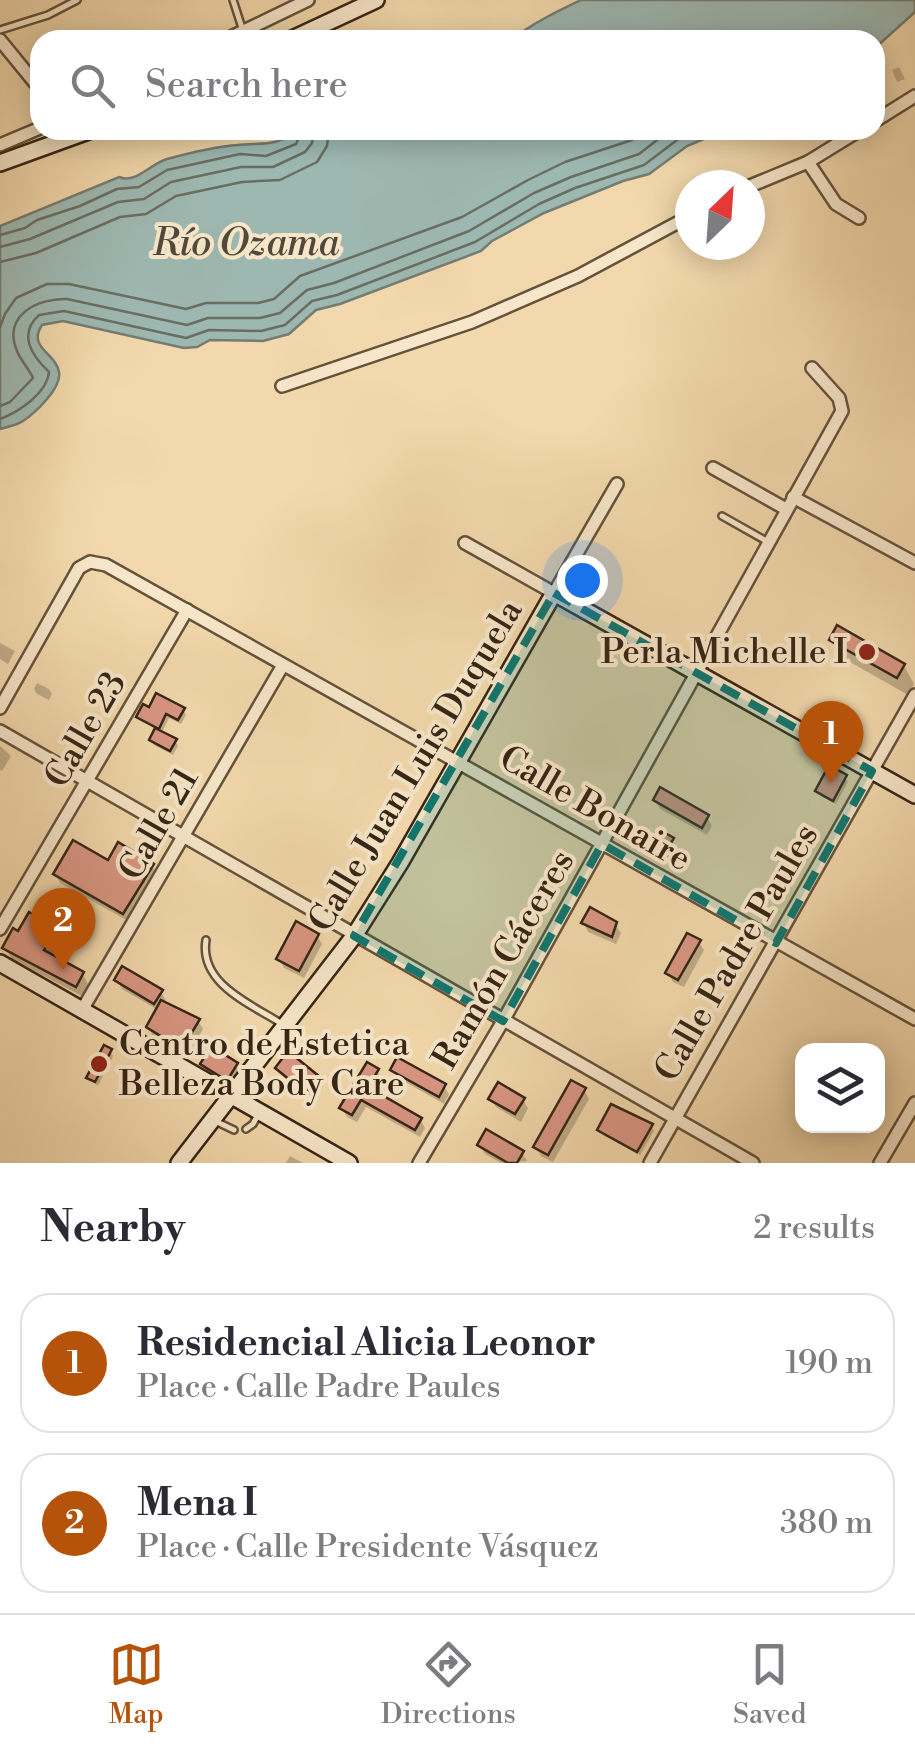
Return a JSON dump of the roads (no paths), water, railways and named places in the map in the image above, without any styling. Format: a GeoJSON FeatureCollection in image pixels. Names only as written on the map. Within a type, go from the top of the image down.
{"type":"FeatureCollection","features":[{"type":"Feature","properties":{"kind":"street"},"geometry":{"type":"LineString","coordinates":[[245,30],[308,0]]}},
{"type":"Feature","properties":{"kind":"street"},"geometry":{"type":"LineString","coordinates":[[312,30],[376,0]]}},
{"type":"Feature","properties":{"kind":"street"},"geometry":{"type":"LineString","coordinates":[[0,40],[30,77]]}},
{"type":"Feature","properties":{"kind":"street"},"geometry":{"type":"LineString","coordinates":[[885,114],[915,96]]}},
{"type":"Feature","properties":{"kind":"street"},"geometry":{"type":"LineString","coordinates":[[0,145],[30,132]]}},
{"type":"Feature","properties":{"kind":"street"},"geometry":{"type":"LineString","coordinates":[[0,164],[64,140]]}},
{"type":"Feature","properties":{"kind":"street"},"geometry":{"type":"LineString","coordinates":[[765,180],[808,162],[844,140]]}},
{"type":"Feature","properties":{"kind":"street"},"geometry":{"type":"LineString","coordinates":[[808,162],[836,204],[859,218]]}},
{"type":"Feature","properties":{"kind":"street"},"geometry":{"type":"LineString","coordinates":[[282,386],[472,322],[578,276],[675,224]]}},
{"type":"Feature","properties":{"kind":"street","name":"Ramón Cáceres"},"geometry":{"type":"LineString","coordinates":[[419,1163],[503,1021],[843,406],[812,368]]}},
{"type":"Feature","properties":{"kind":"street"},"geometry":{"type":"LineString","coordinates":[[714,468],[915,563]]}},
{"type":"Feature","properties":{"kind":"street","name":"Calle Juan Luis Duquela"},"geometry":{"type":"LineString","coordinates":[[179,1163],[354,936],[400,863],[617,484]]}},
{"type":"Feature","properties":{"kind":"street"},"geometry":{"type":"LineString","coordinates":[[465,543],[915,795]]}},
{"type":"Feature","properties":{"kind":"street","name":"Calle Bonaire"},"geometry":{"type":"LineString","coordinates":[[0,708],[79,568],[90,562],[106,565],[915,1019]]}},
{"type":"Feature","properties":{"kind":"street","name":"Calle 23"},"geometry":{"type":"LineString","coordinates":[[0,930],[187,610]]}},
{"type":"Feature","properties":{"kind":"street","name":"Calle 21"},"geometry":{"type":"LineString","coordinates":[[82,1010],[283,666]]}},
{"type":"Feature","properties":{"kind":"street","name":"Calle Padre Paules"},"geometry":{"type":"LineString","coordinates":[[650,1163],[915,695]]}},
{"type":"Feature","properties":{"kind":"street"},"geometry":{"type":"LineString","coordinates":[[0,731],[753,1163]]}},
{"type":"Feature","properties":{"kind":"street"},"geometry":{"type":"LineString","coordinates":[[0,963],[349,1163]]}},
{"type":"Feature","properties":{"kind":"street"},"geometry":{"type":"LineString","coordinates":[[880,1163],[915,1103]]}},
{"type":"Feature","properties":{"kind":"lane"},"geometry":{"type":"LineString","coordinates":[[0,30],[48,15],[77,0]]}},
{"type":"Feature","properties":{"kind":"lane"},"geometry":{"type":"LineString","coordinates":[[233,0],[243,30]]}},
{"type":"Feature","properties":{"kind":"lane"},"geometry":{"type":"LineString","coordinates":[[722,516],[768,542]]}},
{"type":"Feature","properties":{"kind":"lane"},"geometry":{"type":"LineString","coordinates":[[206,940],[204,952],[215,978],[285,1026]]}},
{"type":"Feature","properties":{"kind":"lane"},"geometry":{"type":"LineString","coordinates":[[246,1130],[259,1113]]}},
{"type":"Feature","properties":{"kind":"lane"},"geometry":{"type":"LineString","coordinates":[[213,1119],[234,1130]]}},
{"type":"Feature","properties":{"kind":"water"},"geometry":{"type":"Polygon","coordinates":[[[581,0],[915,0],[915,12],[885,39],[885,30],[526,30],[581,0]]]}},
{"type":"Feature","properties":{"kind":"water","name":"Río Ozama"},"geometry":{"type":"Polygon","coordinates":[[[701,140],[649,174],[544,213],[481,251],[316,310],[289,334],[263,341],[210,340],[184,348],[63,321],[42,325],[38,339],[57,365],[59,378],[47,400],[28,417],[0,429],[0,226],[119,177],[137,176],[167,159],[219,147],[275,142],[701,140]]]}},
{"type":"Feature","properties":{"kind":"place","name":"Perla Michelle I"},"geometry":{"type":"Point","coordinates":[867,652]}},
{"type":"Feature","properties":{"kind":"place","name":"Residencial Alicia Leonor"},"geometry":{"type":"Point","coordinates":[831,783]}},
{"type":"Feature","properties":{"kind":"place","name":"Mena I"},"geometry":{"type":"Point","coordinates":[63,970]}},
{"type":"Feature","properties":{"kind":"place","name":"Centro de Estetica Belleza Body Care"},"geometry":{"type":"Point","coordinates":[99,1064]}}]}
